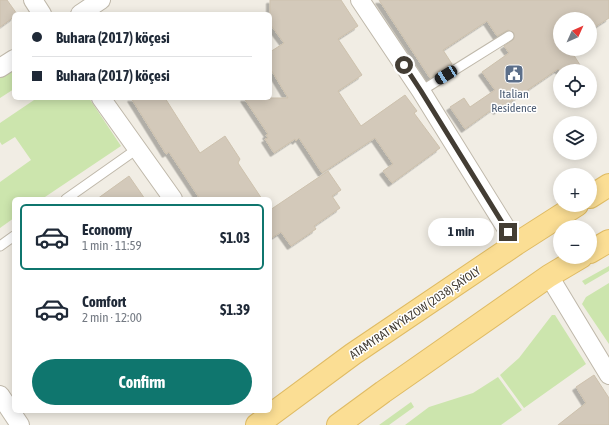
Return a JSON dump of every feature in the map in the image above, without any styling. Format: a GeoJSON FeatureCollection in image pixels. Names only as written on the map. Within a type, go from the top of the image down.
{"type":"FeatureCollection","features":[{"type":"Feature","properties":{"kind":"main road"},"geometry":{"type":"LineString","coordinates":[[597,193],[609,185]]}},
{"type":"Feature","properties":{"kind":"main road","name":"ATAMYRAT NYÝAZOW (2038) ŞAÝOLY"},"geometry":{"type":"LineString","coordinates":[[257,425],[353,354],[566,212]]}},
{"type":"Feature","properties":{"kind":"main road"},"geometry":{"type":"LineString","coordinates":[[597,248],[609,240]]}},
{"type":"Feature","properties":{"kind":"main road"},"geometry":{"type":"LineString","coordinates":[[338,425],[549,276],[569,264]]}},
{"type":"Feature","properties":{"kind":"street"},"geometry":{"type":"LineString","coordinates":[[33,0],[41,12]]}},
{"type":"Feature","properties":{"kind":"street"},"geometry":{"type":"LineString","coordinates":[[83,12],[101,0]]}},
{"type":"Feature","properties":{"kind":"street"},"geometry":{"type":"LineString","coordinates":[[360,0],[421,91],[516,244]]}},
{"type":"Feature","properties":{"kind":"street"},"geometry":{"type":"LineString","coordinates":[[0,68],[12,60]]}},
{"type":"Feature","properties":{"kind":"street"},"geometry":{"type":"LineString","coordinates":[[102,100],[172,197]]}},
{"type":"Feature","properties":{"kind":"street"},"geometry":{"type":"LineString","coordinates":[[549,276],[609,375]]}},
{"type":"Feature","properties":{"kind":"street"},"geometry":{"type":"LineString","coordinates":[[0,395],[20,425]]}},
{"type":"Feature","properties":{"kind":"lane"},"geometry":{"type":"LineString","coordinates":[[421,91],[510,36]]}},
{"type":"Feature","properties":{"kind":"lane"},"geometry":{"type":"LineString","coordinates":[[69,197],[137,149]]}},
{"type":"Feature","properties":{"kind":"lane"},"geometry":{"type":"LineString","coordinates":[[0,246],[12,237]]}},
{"type":"Feature","properties":{"kind":"green space"},"geometry":{"type":"Polygon","coordinates":[[[12,70],[12,90],[0,98],[0,78],[12,70]]]}},
{"type":"Feature","properties":{"kind":"green space"},"geometry":{"type":"Polygon","coordinates":[[[34,100],[90,100],[121,146],[45,197],[12,197],[12,219],[0,228],[0,182],[31,160],[15,137],[2,145],[0,142],[0,123],[34,100]]]}},
{"type":"Feature","properties":{"kind":"green space"},"geometry":{"type":"Polygon","coordinates":[[[609,266],[609,271],[585,285],[582,281],[609,266]]]}},
{"type":"Feature","properties":{"kind":"green space"},"geometry":{"type":"Polygon","coordinates":[[[609,283],[609,344],[582,304],[586,297],[609,283]]]}},
{"type":"Feature","properties":{"kind":"green space"},"geometry":{"type":"Polygon","coordinates":[[[552,315],[555,315],[586,364],[524,408],[500,375],[519,358],[552,315]]]}},
{"type":"Feature","properties":{"kind":"green space"},"geometry":{"type":"Polygon","coordinates":[[[498,377],[522,410],[501,425],[405,425],[429,407],[473,393],[498,377]]]}},
{"type":"Feature","properties":{"kind":"green space"},"geometry":{"type":"Polygon","coordinates":[[[411,402],[414,407],[389,425],[379,425],[411,402]]]}},
{"type":"Feature","properties":{"kind":"building"},"geometry":{"type":"Polygon","coordinates":[[[0,0],[7,0],[16,12],[12,12],[12,18],[0,27],[0,0]]]}},
{"type":"Feature","properties":{"kind":"building"},"geometry":{"type":"Polygon","coordinates":[[[270,0],[341,0],[358,26],[338,39],[362,75],[338,91],[361,126],[405,95],[417,111],[414,113],[440,148],[392,183],[383,171],[393,164],[375,138],[322,173],[299,138],[296,141],[295,139],[274,153],[265,139],[268,138],[266,135],[268,134],[245,100],[272,100],[272,98],[288,98],[272,71],[272,51],[284,43],[272,27],[272,12],[270,12],[270,0]]]}},
{"type":"Feature","properties":{"kind":"building"},"geometry":{"type":"Polygon","coordinates":[[[379,0],[609,0],[609,18],[597,26],[597,12],[553,12],[553,56],[574,56],[579,64],[553,64],[553,72],[497,111],[494,108],[465,129],[450,107],[464,98],[470,107],[495,90],[482,72],[509,53],[504,46],[514,39],[514,33],[508,30],[497,36],[487,21],[443,50],[452,64],[430,78],[379,0]]]}},
{"type":"Feature","properties":{"kind":"building"},"geometry":{"type":"Polygon","coordinates":[[[132,100],[166,100],[200,153],[225,136],[240,159],[238,163],[261,197],[199,197],[169,152],[166,154],[132,100]]]}},
{"type":"Feature","properties":{"kind":"building"},"geometry":{"type":"Polygon","coordinates":[[[328,171],[341,190],[332,196],[340,208],[314,226],[316,229],[291,246],[281,232],[272,238],[272,209],[328,171]]]}},
{"type":"Feature","properties":{"kind":"building"},"geometry":{"type":"Polygon","coordinates":[[[129,176],[144,197],[100,197],[129,176]]]}},
{"type":"Feature","properties":{"kind":"building"},"geometry":{"type":"Polygon","coordinates":[[[594,375],[609,398],[609,425],[558,425],[586,403],[576,387],[594,375]]]}},
{"type":"Feature","properties":{"kind":"place","name":"Italian Residence"},"geometry":{"type":"Point","coordinates":[514,74]}},
{"type":"Feature","properties":{"kind":"route"},"geometry":{"type":"LineString","coordinates":[[404,65],[508,232]]}}]}
